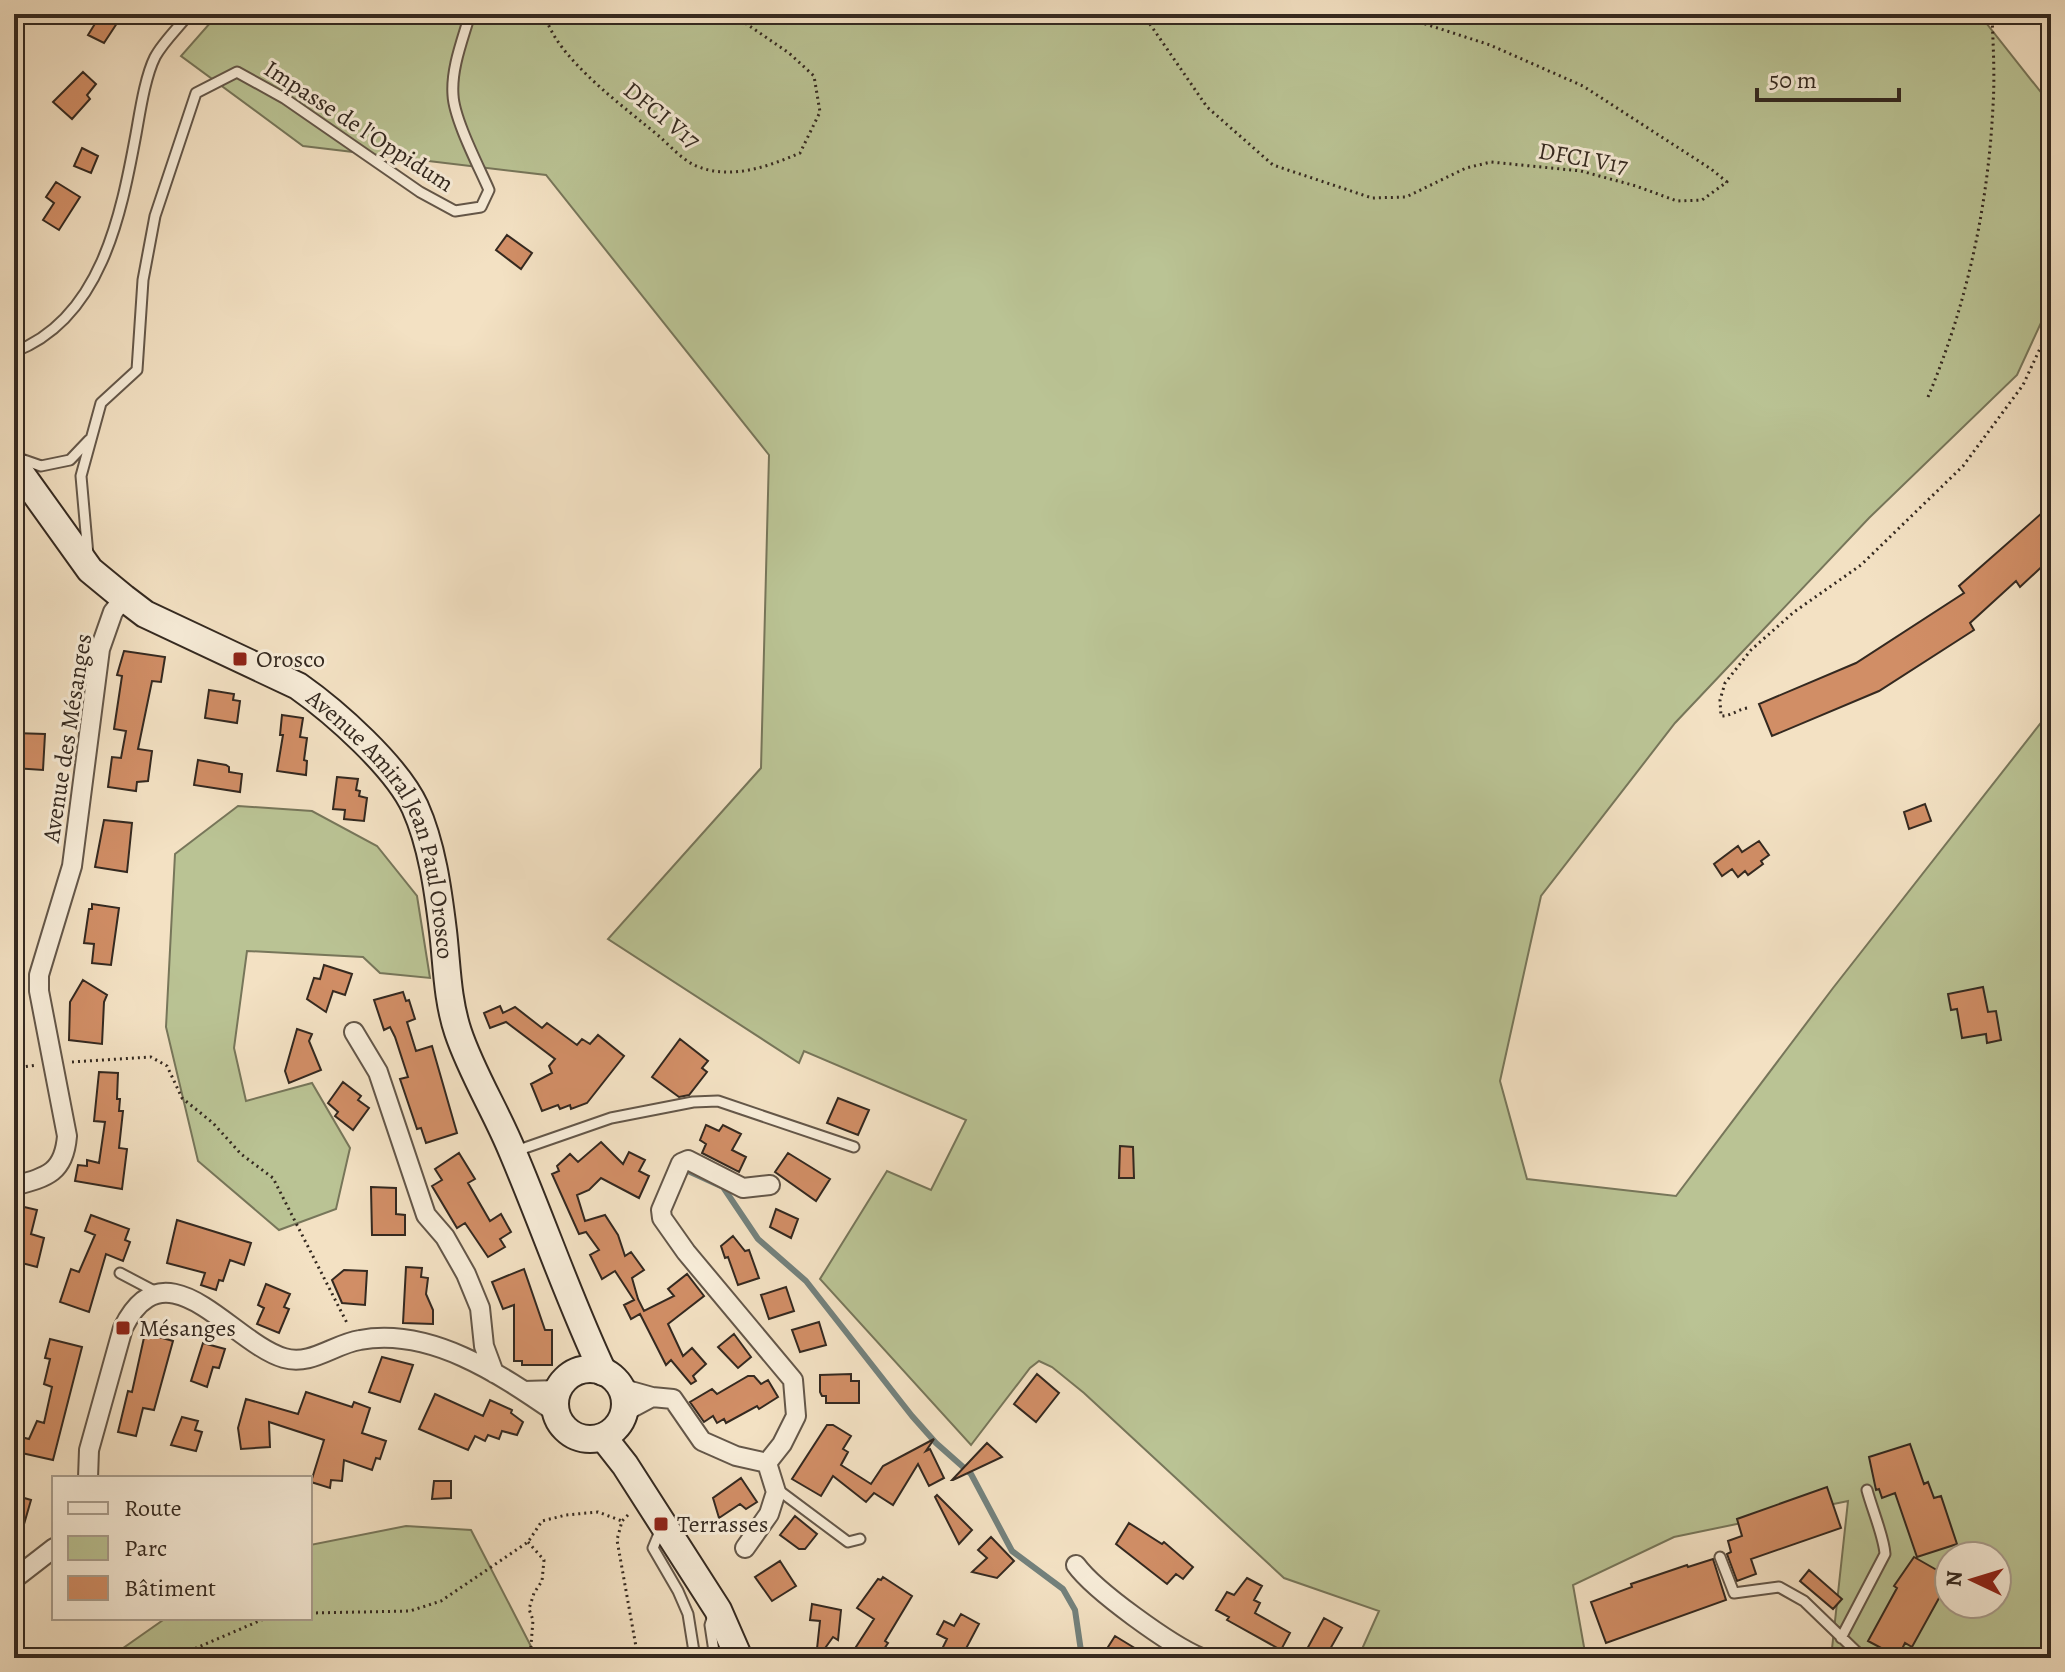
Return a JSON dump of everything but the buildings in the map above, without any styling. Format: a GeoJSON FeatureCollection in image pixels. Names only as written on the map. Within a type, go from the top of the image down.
{"type":"FeatureCollection","features":[{"type":"Feature","properties":{"kind":"street","name":"Avenue Amiral Jean Paul Orosco"},"geometry":{"type":"LineString","coordinates":[[14,464],[90,570],[124,598],[145,614],[298,686],[321,702],[398,779],[415,807],[429,848],[443,927],[448,989],[458,1034],[513,1152],[614,1405],[625,1465],[645,1498]]}},
{"type":"Feature","properties":{"kind":"street","name":"Avenue des Mésanges"},"geometry":{"type":"LineString","coordinates":[[14,1186],[42,1179],[58,1167],[66,1154],[67,1136],[39,991],[39,975],[72,866],[100,649],[113,612],[124,598]]}},
{"type":"Feature","properties":{"kind":"street"},"geometry":{"type":"LineString","coordinates":[[354,1032],[378,1072],[426,1215],[445,1237],[466,1274],[480,1308],[484,1346],[494,1373]]}},
{"type":"Feature","properties":{"kind":"street"},"geometry":{"type":"LineString","coordinates":[[767,1463],[782,1444],[796,1416],[793,1380],[686,1252],[662,1218],[661,1210],[681,1163],[688,1160],[743,1188],[770,1185]]}},
{"type":"Feature","properties":{"kind":"street"},"geometry":{"type":"LineString","coordinates":[[88,1476],[89,1450],[123,1328],[130,1314],[141,1303],[158,1293],[175,1293],[196,1301],[267,1351],[286,1359],[306,1360],[357,1340],[403,1338],[468,1360],[524,1391],[562,1391],[593,1369],[614,1405]]}},
{"type":"Feature","properties":{"kind":"street"},"geometry":{"type":"LineString","coordinates":[[577,1318],[578,1352],[562,1391],[565,1429],[583,1439],[614,1405],[652,1397],[673,1399],[702,1441],[736,1456],[767,1463]]}},
{"type":"Feature","properties":{"kind":"street"},"geometry":{"type":"LineString","coordinates":[[745,1548],[769,1514],[776,1492],[767,1463]]}},
{"type":"Feature","properties":{"kind":"street"},"geometry":{"type":"LineString","coordinates":[[645,1498],[718,1610],[739,1658]]}},
{"type":"Feature","properties":{"kind":"street"},"geometry":{"type":"LineString","coordinates":[[14,1579],[52,1550]]}},
{"type":"Feature","properties":{"kind":"street"},"geometry":{"type":"LineString","coordinates":[[1076,1565],[1083,1575],[1122,1607],[1201,1658]]}},
{"type":"Feature","properties":{"kind":"lane"},"geometry":{"type":"LineString","coordinates":[[14,352],[46,336],[70,315],[93,281],[123,203],[140,112],[155,58],[189,14]]}},
{"type":"Feature","properties":{"kind":"lane","name":"Impasse de l'Oppidum"},"geometry":{"type":"LineString","coordinates":[[90,570],[81,476],[101,403],[137,370],[143,280],[155,216],[196,93],[237,72],[284,98],[420,192],[455,211],[481,207],[489,190],[470,149],[453,96],[458,55],[470,14]]}},
{"type":"Feature","properties":{"kind":"lane"},"geometry":{"type":"LineString","coordinates":[[14,457],[41,466],[70,460],[91,438]]}},
{"type":"Feature","properties":{"kind":"lane"},"geometry":{"type":"LineString","coordinates":[[513,1152],[611,1118],[693,1102],[718,1101],[854,1147]]}},
{"type":"Feature","properties":{"kind":"lane"},"geometry":{"type":"LineString","coordinates":[[120,1273],[158,1293]]}},
{"type":"Feature","properties":{"kind":"lane"},"geometry":{"type":"LineString","coordinates":[[774,1486],[848,1542],[860,1539]]}},
{"type":"Feature","properties":{"kind":"lane"},"geometry":{"type":"LineString","coordinates":[[1841,1638],[1885,1554],[1884,1541],[1878,1534],[1867,1490]]}},
{"type":"Feature","properties":{"kind":"lane"},"geometry":{"type":"LineString","coordinates":[[667,1532],[658,1536],[653,1548],[688,1614],[695,1658]]}},
{"type":"Feature","properties":{"kind":"lane"},"geometry":{"type":"LineString","coordinates":[[1720,1557],[1734,1593],[1779,1587],[1804,1601],[1863,1658]]}},
{"type":"Feature","properties":{"kind":"lane"},"geometry":{"type":"LineString","coordinates":[[715,1658],[710,1625],[718,1610]]}},
{"type":"Feature","properties":{"kind":"path","name":"DFCI V17"},"geometry":{"type":"LineString","coordinates":[[545,14],[548,29],[592,80],[693,164],[734,173],[772,165],[800,153],[820,112],[814,76],[789,53],[732,14]]}},
{"type":"Feature","properties":{"kind":"path","name":"DFCI V17"},"geometry":{"type":"LineString","coordinates":[[1143,14],[1207,107],[1273,165],[1372,198],[1406,197],[1466,168],[1491,162],[1581,171],[1677,201],[1702,200],[1727,182],[1583,86],[1490,45],[1410,19],[1407,14]]}},
{"type":"Feature","properties":{"kind":"path"},"geometry":{"type":"LineString","coordinates":[[1928,397],[1948,351],[1976,247],[1987,181],[1993,104],[1992,14]]}},
{"type":"Feature","properties":{"kind":"path"},"geometry":{"type":"LineString","coordinates":[[1747,708],[1721,716],[1720,700],[1725,683],[1733,672],[1751,650],[1794,612],[1861,565],[1963,466],[2023,385],[2051,325]]}},
{"type":"Feature","properties":{"kind":"path"},"geometry":{"type":"LineString","coordinates":[[14,1068],[151,1057],[167,1066],[182,1098],[213,1123],[241,1154],[273,1178],[357,1340]]}},
{"type":"Feature","properties":{"kind":"path"},"geometry":{"type":"LineString","coordinates":[[638,1658],[617,1540],[622,1521],[645,1498]]}},
{"type":"Feature","properties":{"kind":"path"},"geometry":{"type":"LineString","coordinates":[[312,1613],[410,1611],[441,1601],[528,1542],[542,1521],[598,1512],[622,1521]]}},
{"type":"Feature","properties":{"kind":"path"},"geometry":{"type":"LineString","coordinates":[[528,1542],[544,1560],[542,1581],[529,1609],[533,1620],[530,1658]]}},
{"type":"Feature","properties":{"kind":"path"},"geometry":{"type":"LineString","coordinates":[[173,1658],[261,1620]]}},
{"type":"Feature","properties":{"kind":"green space"},"geometry":{"type":"Polygon","coordinates":[[[218,14],[1979,14],[2051,105],[2051,301],[2017,375],[1869,518],[1675,723],[1541,896],[1500,1081],[1527,1179],[1676,1196],[1833,988],[2051,710],[2051,1658],[1831,1658],[1848,1501],[1674,1537],[1573,1585],[1586,1658],[1358,1658],[1379,1611],[1284,1578],[1052,1367],[1039,1361],[1030,1368],[971,1445],[820,1279],[887,1171],[931,1190],[966,1120],[804,1051],[799,1063],[608,939],[761,768],[769,455],[546,175],[303,146],[181,56],[218,14]]]}},
{"type":"Feature","properties":{"kind":"green space"},"geometry":{"type":"Polygon","coordinates":[[[238,806],[312,811],[377,846],[417,896],[430,978],[380,973],[363,957],[247,951],[234,1048],[246,1101],[312,1083],[350,1148],[336,1209],[279,1230],[198,1161],[166,1027],[175,854],[238,806]]]}},
{"type":"Feature","properties":{"kind":"green space"},"geometry":{"type":"Polygon","coordinates":[[[406,1526],[471,1530],[537,1658],[109,1658],[163,1620],[312,1620],[312,1545],[406,1526]]]}},
{"type":"Feature","properties":{"kind":"waterway"},"geometry":{"type":"LineString","coordinates":[[686,1170],[723,1187],[758,1239],[806,1281],[912,1416],[936,1443],[971,1474],[1012,1551],[1063,1589],[1075,1610],[1082,1658]]}},
{"type":"Feature","properties":{"kind":"place","name":"Orosco"},"geometry":{"type":"Point","coordinates":[240,659]}},
{"type":"Feature","properties":{"kind":"place","name":"Mésanges"},"geometry":{"type":"Point","coordinates":[123,1328]}},
{"type":"Feature","properties":{"kind":"place","name":"Terrasses"},"geometry":{"type":"Point","coordinates":[661,1524]}}]}
